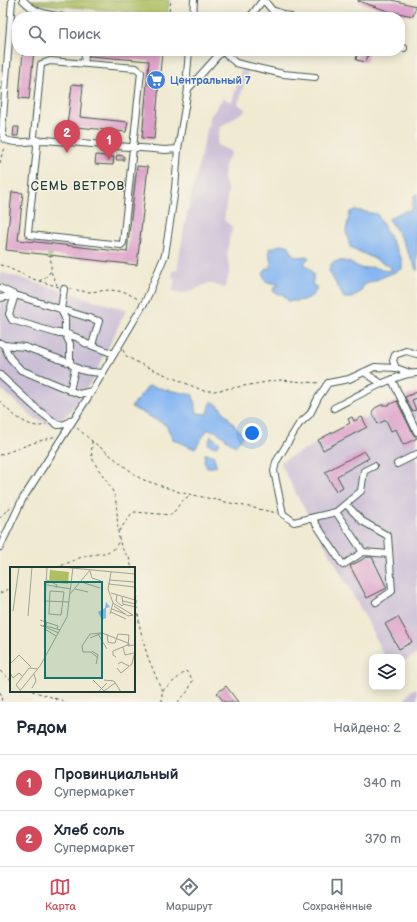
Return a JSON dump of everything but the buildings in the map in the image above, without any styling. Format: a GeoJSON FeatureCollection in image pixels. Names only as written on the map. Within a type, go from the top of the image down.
{"type":"FeatureCollection","features":[{"type":"Feature","properties":{"kind":"street"},"geometry":{"type":"LineString","coordinates":[[12,0],[13,12]]}},
{"type":"Feature","properties":{"kind":"street"},"geometry":{"type":"LineString","coordinates":[[23,0],[39,12]]}},
{"type":"Feature","properties":{"kind":"street"},"geometry":{"type":"LineString","coordinates":[[193,12],[194,0]]}},
{"type":"Feature","properties":{"kind":"street"},"geometry":{"type":"LineString","coordinates":[[254,12],[264,0],[272,10],[277,12]]}},
{"type":"Feature","properties":{"kind":"street"},"geometry":{"type":"LineString","coordinates":[[12,43],[2,132],[4,139],[9,141],[27,142],[44,140],[165,150],[178,149]]}},
{"type":"Feature","properties":{"kind":"street"},"geometry":{"type":"LineString","coordinates":[[84,63],[85,56]]}},
{"type":"Feature","properties":{"kind":"street"},"geometry":{"type":"LineString","coordinates":[[0,547],[22,500],[92,391],[146,300],[165,256],[175,189],[178,149],[188,89],[187,74],[189,56]]}},
{"type":"Feature","properties":{"kind":"street"},"geometry":{"type":"LineString","coordinates":[[188,89],[218,56]]}},
{"type":"Feature","properties":{"kind":"street"},"geometry":{"type":"LineString","coordinates":[[228,56],[236,63],[283,74],[315,77]]}},
{"type":"Feature","properties":{"kind":"street"},"geometry":{"type":"LineString","coordinates":[[50,61],[84,63],[136,68],[141,72],[121,245],[52,241],[30,235],[28,233],[37,146],[34,136],[41,64],[50,61]]}},
{"type":"Feature","properties":{"kind":"street"},"geometry":{"type":"LineString","coordinates":[[0,288],[60,310],[99,321],[92,345]]}},
{"type":"Feature","properties":{"kind":"street"},"geometry":{"type":"LineString","coordinates":[[64,289],[60,310],[65,318],[65,333],[70,344],[73,366],[70,391]]}},
{"type":"Feature","properties":{"kind":"street"},"geometry":{"type":"LineString","coordinates":[[0,298],[16,295]]}},
{"type":"Feature","properties":{"kind":"street"},"geometry":{"type":"LineString","coordinates":[[16,295],[9,314],[12,320],[56,333],[65,333],[114,354]]}},
{"type":"Feature","properties":{"kind":"street"},"geometry":{"type":"LineString","coordinates":[[2,344],[24,347],[89,372],[103,373]]}},
{"type":"Feature","properties":{"kind":"street"},"geometry":{"type":"LineString","coordinates":[[2,344],[10,358],[21,370],[79,394],[92,391]]}},
{"type":"Feature","properties":{"kind":"street"},"geometry":{"type":"LineString","coordinates":[[396,368],[393,361],[395,355],[406,351],[417,354]]}},
{"type":"Feature","properties":{"kind":"street"},"geometry":{"type":"LineString","coordinates":[[374,466],[364,471],[361,491],[336,512],[294,522],[283,514],[274,472],[276,462],[299,424],[310,414],[318,398],[328,384],[349,379],[375,367],[396,368],[410,373],[417,373]]}},
{"type":"Feature","properties":{"kind":"street"},"geometry":{"type":"LineString","coordinates":[[364,372],[382,384]]}},
{"type":"Feature","properties":{"kind":"street"},"geometry":{"type":"LineString","coordinates":[[334,408],[382,384],[410,373]]}},
{"type":"Feature","properties":{"kind":"street"},"geometry":{"type":"LineString","coordinates":[[0,375],[38,410],[58,424],[66,424],[74,418]]}},
{"type":"Feature","properties":{"kind":"street"},"geometry":{"type":"LineString","coordinates":[[392,380],[417,432]]}},
{"type":"Feature","properties":{"kind":"street"},"geometry":{"type":"LineString","coordinates":[[397,464],[417,454]]}},
{"type":"Feature","properties":{"kind":"street"},"geometry":{"type":"LineString","coordinates":[[346,504],[362,521],[388,536],[392,591],[376,602]]}},
{"type":"Feature","properties":{"kind":"street"},"geometry":{"type":"LineString","coordinates":[[336,512],[363,552]]}},
{"type":"Feature","properties":{"kind":"street"},"geometry":{"type":"LineString","coordinates":[[312,518],[343,565],[363,552],[389,554]]}},
{"type":"Feature","properties":{"kind":"path"},"geometry":{"type":"LineString","coordinates":[[169,12],[171,0]]}},
{"type":"Feature","properties":{"kind":"path"},"geometry":{"type":"LineString","coordinates":[[0,164],[2,154],[9,141]]}},
{"type":"Feature","properties":{"kind":"path"},"geometry":{"type":"LineString","coordinates":[[50,255],[51,271],[57,286]]}},
{"type":"Feature","properties":{"kind":"path"},"geometry":{"type":"LineString","coordinates":[[0,265],[39,281],[64,289],[88,292],[110,290],[126,292],[138,299],[146,300]]}},
{"type":"Feature","properties":{"kind":"path"},"geometry":{"type":"LineString","coordinates":[[39,281],[48,276],[51,271]]}},
{"type":"Feature","properties":{"kind":"path"},"geometry":{"type":"LineString","coordinates":[[120,344],[126,356],[140,364],[204,392],[214,392],[279,380],[328,384]]}},
{"type":"Feature","properties":{"kind":"path"},"geometry":{"type":"LineString","coordinates":[[0,401],[5,408],[27,424],[43,426],[52,420]]}},
{"type":"Feature","properties":{"kind":"path"},"geometry":{"type":"LineString","coordinates":[[74,418],[78,429],[141,479],[191,495],[283,514]]}},
{"type":"Feature","properties":{"kind":"path"},"geometry":{"type":"LineString","coordinates":[[0,455],[64,434]]}},
{"type":"Feature","properties":{"kind":"path"},"geometry":{"type":"LineString","coordinates":[[92,441],[92,458],[115,498],[120,540],[124,553],[130,557],[132,567]]}},
{"type":"Feature","properties":{"kind":"path"},"geometry":{"type":"LineString","coordinates":[[119,532],[132,513],[171,515],[181,502],[191,495]]}},
{"type":"Feature","properties":{"kind":"path"},"geometry":{"type":"LineString","coordinates":[[0,518],[17,502],[22,500]]}},
{"type":"Feature","properties":{"kind":"path"},"geometry":{"type":"LineString","coordinates":[[58,567],[84,556],[113,550],[120,540]]}},
{"type":"Feature","properties":{"kind":"path"},"geometry":{"type":"LineString","coordinates":[[135,578],[140,628],[147,654],[162,691],[162,702]]}},
{"type":"Feature","properties":{"kind":"path"},"geometry":{"type":"LineString","coordinates":[[0,593],[10,588]]}},
{"type":"Feature","properties":{"kind":"path"},"geometry":{"type":"LineString","coordinates":[[0,671],[10,679]]}},
{"type":"Feature","properties":{"kind":"path"},"geometry":{"type":"LineString","coordinates":[[162,691],[186,671],[192,680],[188,691],[178,702]]}},
{"type":"Feature","properties":{"kind":"path"},"geometry":{"type":"LineString","coordinates":[[0,692],[2,697],[1,702]]}},
{"type":"Feature","properties":{"kind":"path"},"geometry":{"type":"LineString","coordinates":[[35,692],[67,702]]}},
{"type":"Feature","properties":{"kind":"path"},"geometry":{"type":"LineString","coordinates":[[53,698],[58,702]]}},
{"type":"Feature","properties":{"kind":"shaded area"},"geometry":{"type":"Polygon","coordinates":[[[242,67],[249,69],[238,104],[246,110],[220,127],[217,145],[232,152],[225,163],[224,178],[228,190],[224,220],[233,228],[229,239],[227,256],[230,271],[225,288],[208,283],[190,292],[182,293],[173,291],[175,278],[172,277],[173,270],[177,270],[185,223],[210,117],[223,98],[232,102],[242,67]]]}},
{"type":"Feature","properties":{"kind":"shaded area"},"geometry":{"type":"Polygon","coordinates":[[[0,272],[126,310],[93,379],[68,414],[55,426],[34,418],[0,388],[0,272]]]}},
{"type":"Feature","properties":{"kind":"shaded area"},"geometry":{"type":"Polygon","coordinates":[[[417,392],[417,654],[405,661],[405,654],[383,654],[369,624],[280,462],[417,392]]]}},
{"type":"Feature","properties":{"kind":"shaded area"},"geometry":{"type":"Polygon","coordinates":[[[417,688],[417,702],[403,702],[411,690],[417,688]]]}},
{"type":"Feature","properties":{"kind":"green space"},"geometry":{"type":"Polygon","coordinates":[[[32,0],[169,0],[168,12],[125,12],[32,3],[32,0]]]}},
{"type":"Feature","properties":{"kind":"water"},"geometry":{"type":"Polygon","coordinates":[[[417,193],[417,271],[401,238],[389,219],[397,214],[412,209],[414,196],[417,193]]]}},
{"type":"Feature","properties":{"kind":"water"},"geometry":{"type":"Polygon","coordinates":[[[355,210],[377,214],[402,260],[402,269],[364,285],[360,292],[352,298],[344,298],[329,271],[331,264],[343,261],[363,269],[375,267],[387,271],[391,270],[391,267],[350,247],[346,231],[350,212],[355,210]]]}},
{"type":"Feature","properties":{"kind":"water"},"geometry":{"type":"Polygon","coordinates":[[[283,244],[289,246],[293,255],[297,257],[307,256],[309,258],[304,263],[312,272],[312,285],[317,287],[313,295],[306,299],[288,301],[283,294],[277,294],[273,291],[274,287],[278,286],[278,284],[267,282],[264,277],[265,271],[271,267],[269,249],[283,244]]]}},
{"type":"Feature","properties":{"kind":"water"},"geometry":{"type":"Polygon","coordinates":[[[149,386],[193,395],[197,413],[208,414],[211,401],[219,406],[243,436],[235,446],[216,431],[207,430],[195,449],[173,439],[166,425],[131,407],[149,386]]]}},
{"type":"Feature","properties":{"kind":"water"},"geometry":{"type":"Polygon","coordinates":[[[211,436],[220,443],[215,447],[208,444],[211,436]]]}},
{"type":"Feature","properties":{"kind":"water"},"geometry":{"type":"Polygon","coordinates":[[[205,454],[213,455],[217,466],[207,468],[204,461],[205,454]]]}},
{"type":"Feature","properties":{"kind":"tunnel"},"geometry":{"type":"LineString","coordinates":[[50,255],[51,244]]}},
{"type":"Feature","properties":{"kind":"place","name":"Центральный 7"},"geometry":{"type":"Point","coordinates":[156,80]}},
{"type":"Feature","properties":{"kind":"place","name":"Хлеб соль"},"geometry":{"type":"Point","coordinates":[67,153]}},
{"type":"Feature","properties":{"kind":"place","name":"Провинциальный"},"geometry":{"type":"Point","coordinates":[109,160]}},
{"type":"Feature","properties":{"kind":"district","name":"СЕМЬ ВЕТРОВ"},"geometry":{"type":"Point","coordinates":[78,186]}}]}
